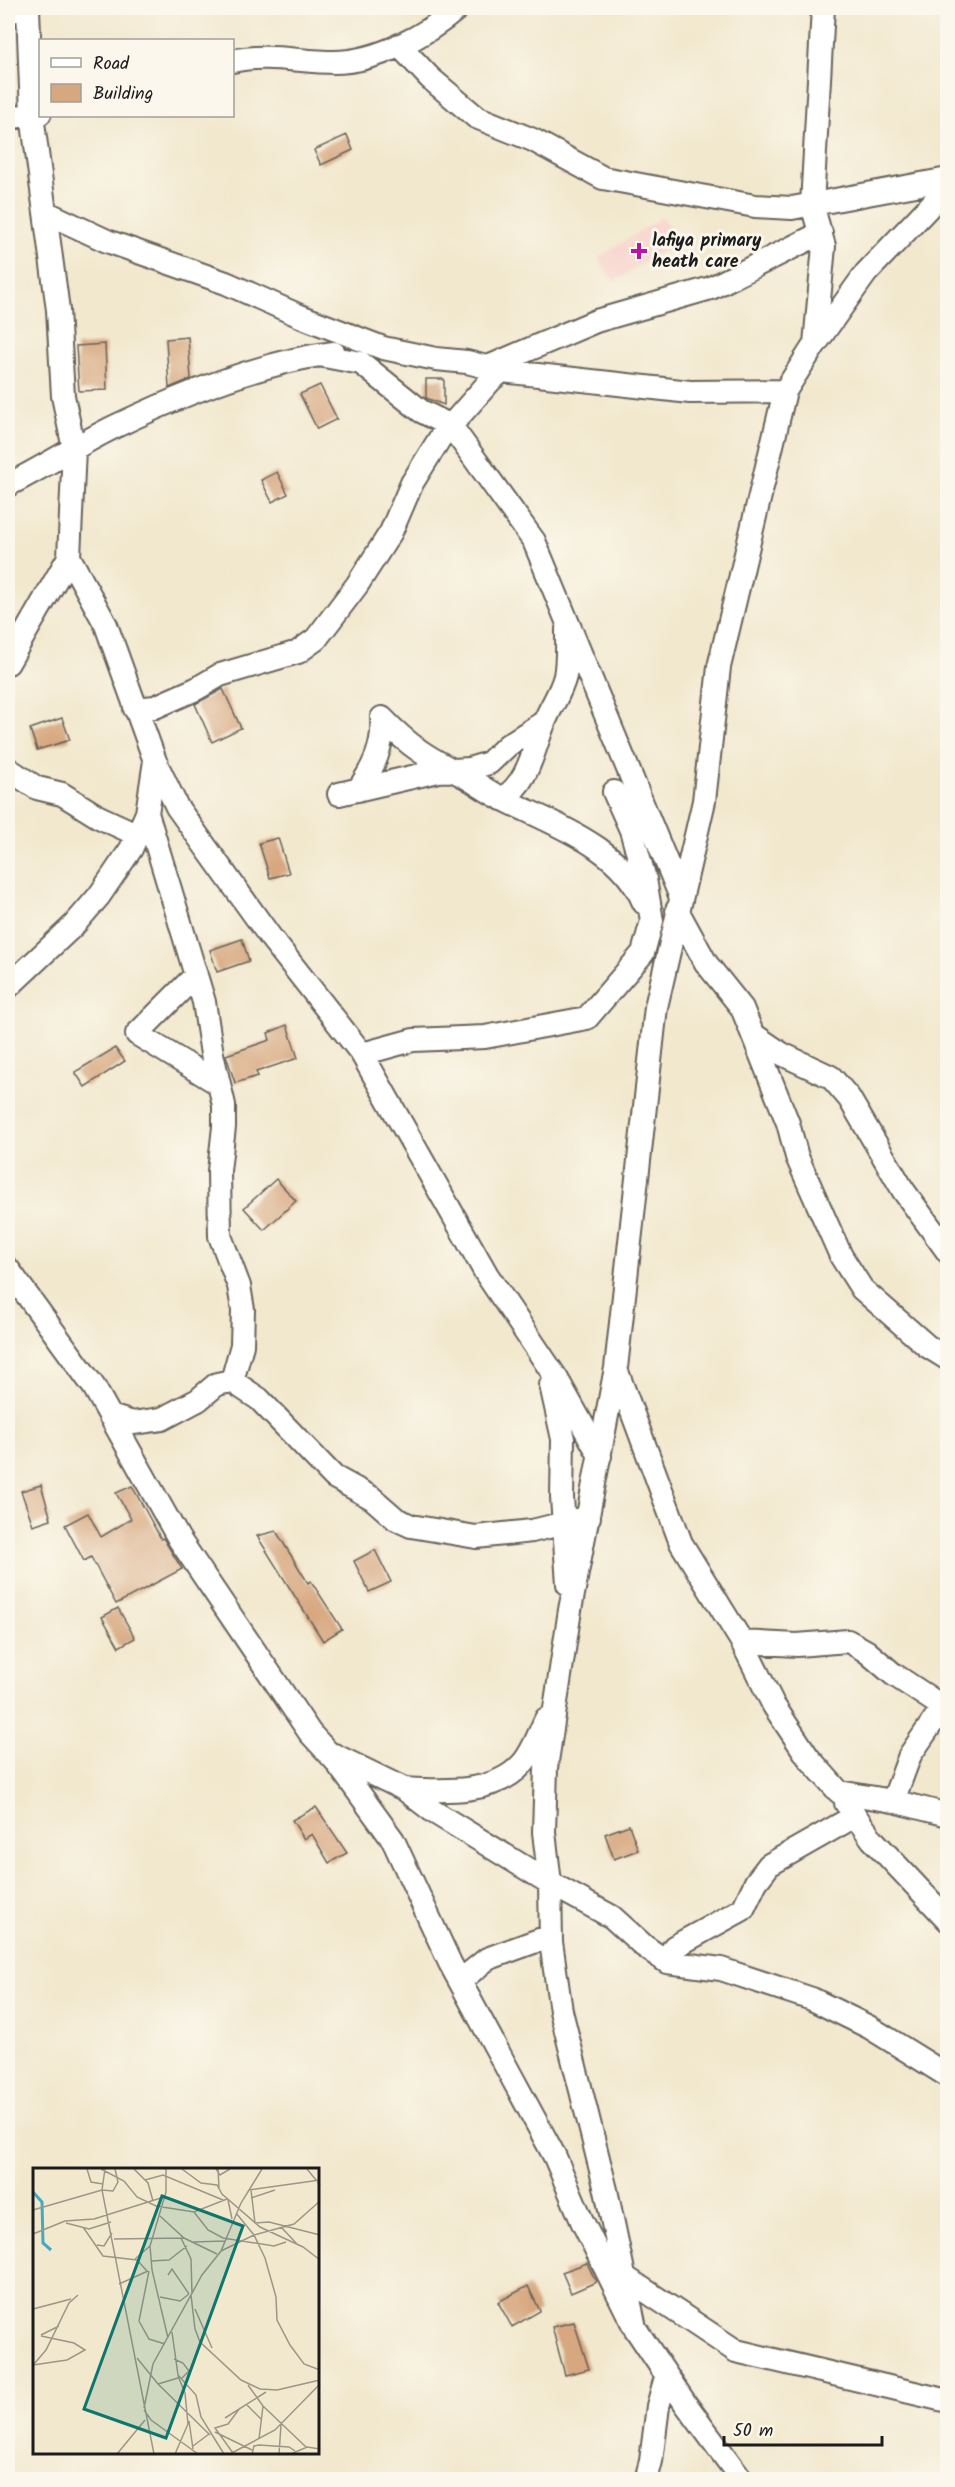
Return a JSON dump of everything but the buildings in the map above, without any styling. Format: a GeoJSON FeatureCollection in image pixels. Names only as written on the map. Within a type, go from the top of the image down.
{"type":"FeatureCollection","features":[{"type":"Feature","properties":{"kind":"street"},"geometry":{"type":"LineString","coordinates":[[8,14],[14,8]]}},
{"type":"Feature","properties":{"kind":"street"},"geometry":{"type":"LineString","coordinates":[[8,663],[69,557],[74,450],[63,396],[58,310],[45,212],[28,8]]}},
{"type":"Feature","properties":{"kind":"street"},"geometry":{"type":"LineString","coordinates":[[234,61],[276,58],[335,62],[363,58],[399,45],[458,8]]}},
{"type":"Feature","properties":{"kind":"street"},"geometry":{"type":"LineString","coordinates":[[810,8],[819,77]]}},
{"type":"Feature","properties":{"kind":"street"},"geometry":{"type":"LineString","coordinates":[[815,344],[824,246],[812,204],[823,8]]}},
{"type":"Feature","properties":{"kind":"street"},"geometry":{"type":"LineString","coordinates":[[399,45],[430,78],[476,117],[534,140],[603,178],[755,206],[792,208],[948,179]]}},
{"type":"Feature","properties":{"kind":"street"},"geometry":{"type":"LineString","coordinates":[[8,118],[36,114]]}},
{"type":"Feature","properties":{"kind":"street"},"geometry":{"type":"LineString","coordinates":[[635,2328],[622,2275],[606,2190],[561,2011],[550,1936],[550,1883],[544,1832],[546,1768],[554,1701],[616,1368],[656,1007],[704,801],[719,667],[785,391],[815,344],[866,273],[948,187]]}},
{"type":"Feature","properties":{"kind":"street"},"geometry":{"type":"LineString","coordinates":[[45,212],[107,241],[225,283],[300,316],[383,348],[495,369],[690,392],[785,391]]}},
{"type":"Feature","properties":{"kind":"street"},"geometry":{"type":"LineString","coordinates":[[135,709],[155,707],[208,684],[220,675],[298,652],[316,639],[357,585],[391,532],[417,476],[451,426],[495,369],[596,321],[711,288],[820,233]]}},
{"type":"Feature","properties":{"kind":"street"},"geometry":{"type":"LineString","coordinates":[[8,485],[116,426],[255,371],[319,355],[383,348]]}},
{"type":"Feature","properties":{"kind":"street"},"geometry":{"type":"LineString","coordinates":[[319,355],[361,363],[421,411],[451,426],[534,541],[679,902],[706,963],[742,1008],[788,1123],[797,1158],[841,1256],[862,1289],[927,1346],[948,1359]]}},
{"type":"Feature","properties":{"kind":"street"},"geometry":{"type":"LineString","coordinates":[[69,557],[106,625],[155,761],[177,807],[270,938],[362,1054],[488,1275],[539,1353],[600,1456]]}},
{"type":"Feature","properties":{"kind":"street"},"geometry":{"type":"LineString","coordinates":[[502,799],[511,794],[531,763],[544,722],[565,675],[568,622]]}},
{"type":"Feature","properties":{"kind":"street"},"geometry":{"type":"LineString","coordinates":[[544,722],[508,745],[489,763],[452,770],[438,771],[348,792],[377,758],[382,744],[382,718],[406,743],[452,770],[502,799],[570,831],[603,852],[640,892],[652,921]]}},
{"type":"Feature","properties":{"kind":"street"},"geometry":{"type":"LineString","coordinates":[[8,987],[28,971],[74,925],[99,896],[131,849],[147,813],[155,761]]}},
{"type":"Feature","properties":{"kind":"street"},"geometry":{"type":"LineString","coordinates":[[8,769],[37,788],[62,794],[99,817],[136,834]]}},
{"type":"Feature","properties":{"kind":"street"},"geometry":{"type":"LineString","coordinates":[[362,1054],[413,1040],[485,1037],[587,1018],[643,953],[652,921],[645,879],[630,830],[614,792]]}},
{"type":"Feature","properties":{"kind":"street"},"geometry":{"type":"LineString","coordinates":[[147,813],[196,975],[219,1084],[224,1127],[219,1170],[220,1236],[239,1286],[243,1310],[242,1345],[232,1381]]}},
{"type":"Feature","properties":{"kind":"street"},"geometry":{"type":"LineString","coordinates":[[196,975],[137,1034],[219,1084]]}},
{"type":"Feature","properties":{"kind":"street"},"geometry":{"type":"LineString","coordinates":[[754,1035],[782,1054],[831,1077],[849,1098],[903,1190],[948,1252]]}},
{"type":"Feature","properties":{"kind":"street"},"geometry":{"type":"LineString","coordinates":[[8,1269],[94,1387],[179,1539],[310,1733],[328,1753],[393,1840],[460,1981],[555,2157],[582,2222],[635,2328],[666,2377],[742,2480]]}},
{"type":"Feature","properties":{"kind":"street"},"geometry":{"type":"LineString","coordinates":[[539,1353],[555,1393],[562,1438],[563,1524],[570,1610]]}},
{"type":"Feature","properties":{"kind":"street"},"geometry":{"type":"LineString","coordinates":[[616,1368],[681,1543],[742,1642],[774,1706],[808,1757],[839,1792],[872,1839],[948,1920]]}},
{"type":"Feature","properties":{"kind":"street"},"geometry":{"type":"LineString","coordinates":[[110,1416],[133,1423],[162,1419],[198,1400],[217,1384],[232,1381],[259,1399],[334,1477],[372,1498],[396,1519],[411,1526],[476,1537],[563,1524],[589,1517]]}},
{"type":"Feature","properties":{"kind":"street"},"geometry":{"type":"LineString","coordinates":[[742,1642],[796,1645],[848,1641],[866,1651],[893,1674],[943,1707],[910,1755],[893,1801]]}},
{"type":"Feature","properties":{"kind":"street"},"geometry":{"type":"LineString","coordinates":[[404,1789],[440,1791],[479,1786],[508,1776],[523,1764],[554,1701]]}},
{"type":"Feature","properties":{"kind":"street"},"geometry":{"type":"LineString","coordinates":[[328,1753],[404,1789],[434,1812],[550,1883],[612,1917],[644,1946],[667,1962],[721,1969],[812,1999],[869,2027],[948,2076]]}},
{"type":"Feature","properties":{"kind":"street"},"geometry":{"type":"LineString","coordinates":[[839,1792],[893,1801],[948,1815]]}},
{"type":"Feature","properties":{"kind":"street"},"geometry":{"type":"LineString","coordinates":[[667,1962],[674,1947],[743,1909],[756,1882],[770,1864],[855,1816]]}},
{"type":"Feature","properties":{"kind":"street"},"geometry":{"type":"LineString","coordinates":[[460,1981],[487,1959],[550,1936]]}},
{"type":"Feature","properties":{"kind":"street"},"geometry":{"type":"LineString","coordinates":[[622,2275],[736,2351],[948,2401]]}},
{"type":"Feature","properties":{"kind":"street"},"geometry":{"type":"LineString","coordinates":[[646,2480],[651,2461],[658,2406],[666,2377]]}},
{"type":"Feature","properties":{"kind":"shaded area"},"geometry":{"type":"Polygon","coordinates":[[[662,217],[678,241],[614,282],[598,258],[662,217]]]}},
{"type":"Feature","properties":{"kind":"place","name":"lafiya primary heath care"},"geometry":{"type":"Point","coordinates":[639,251]}}]}
